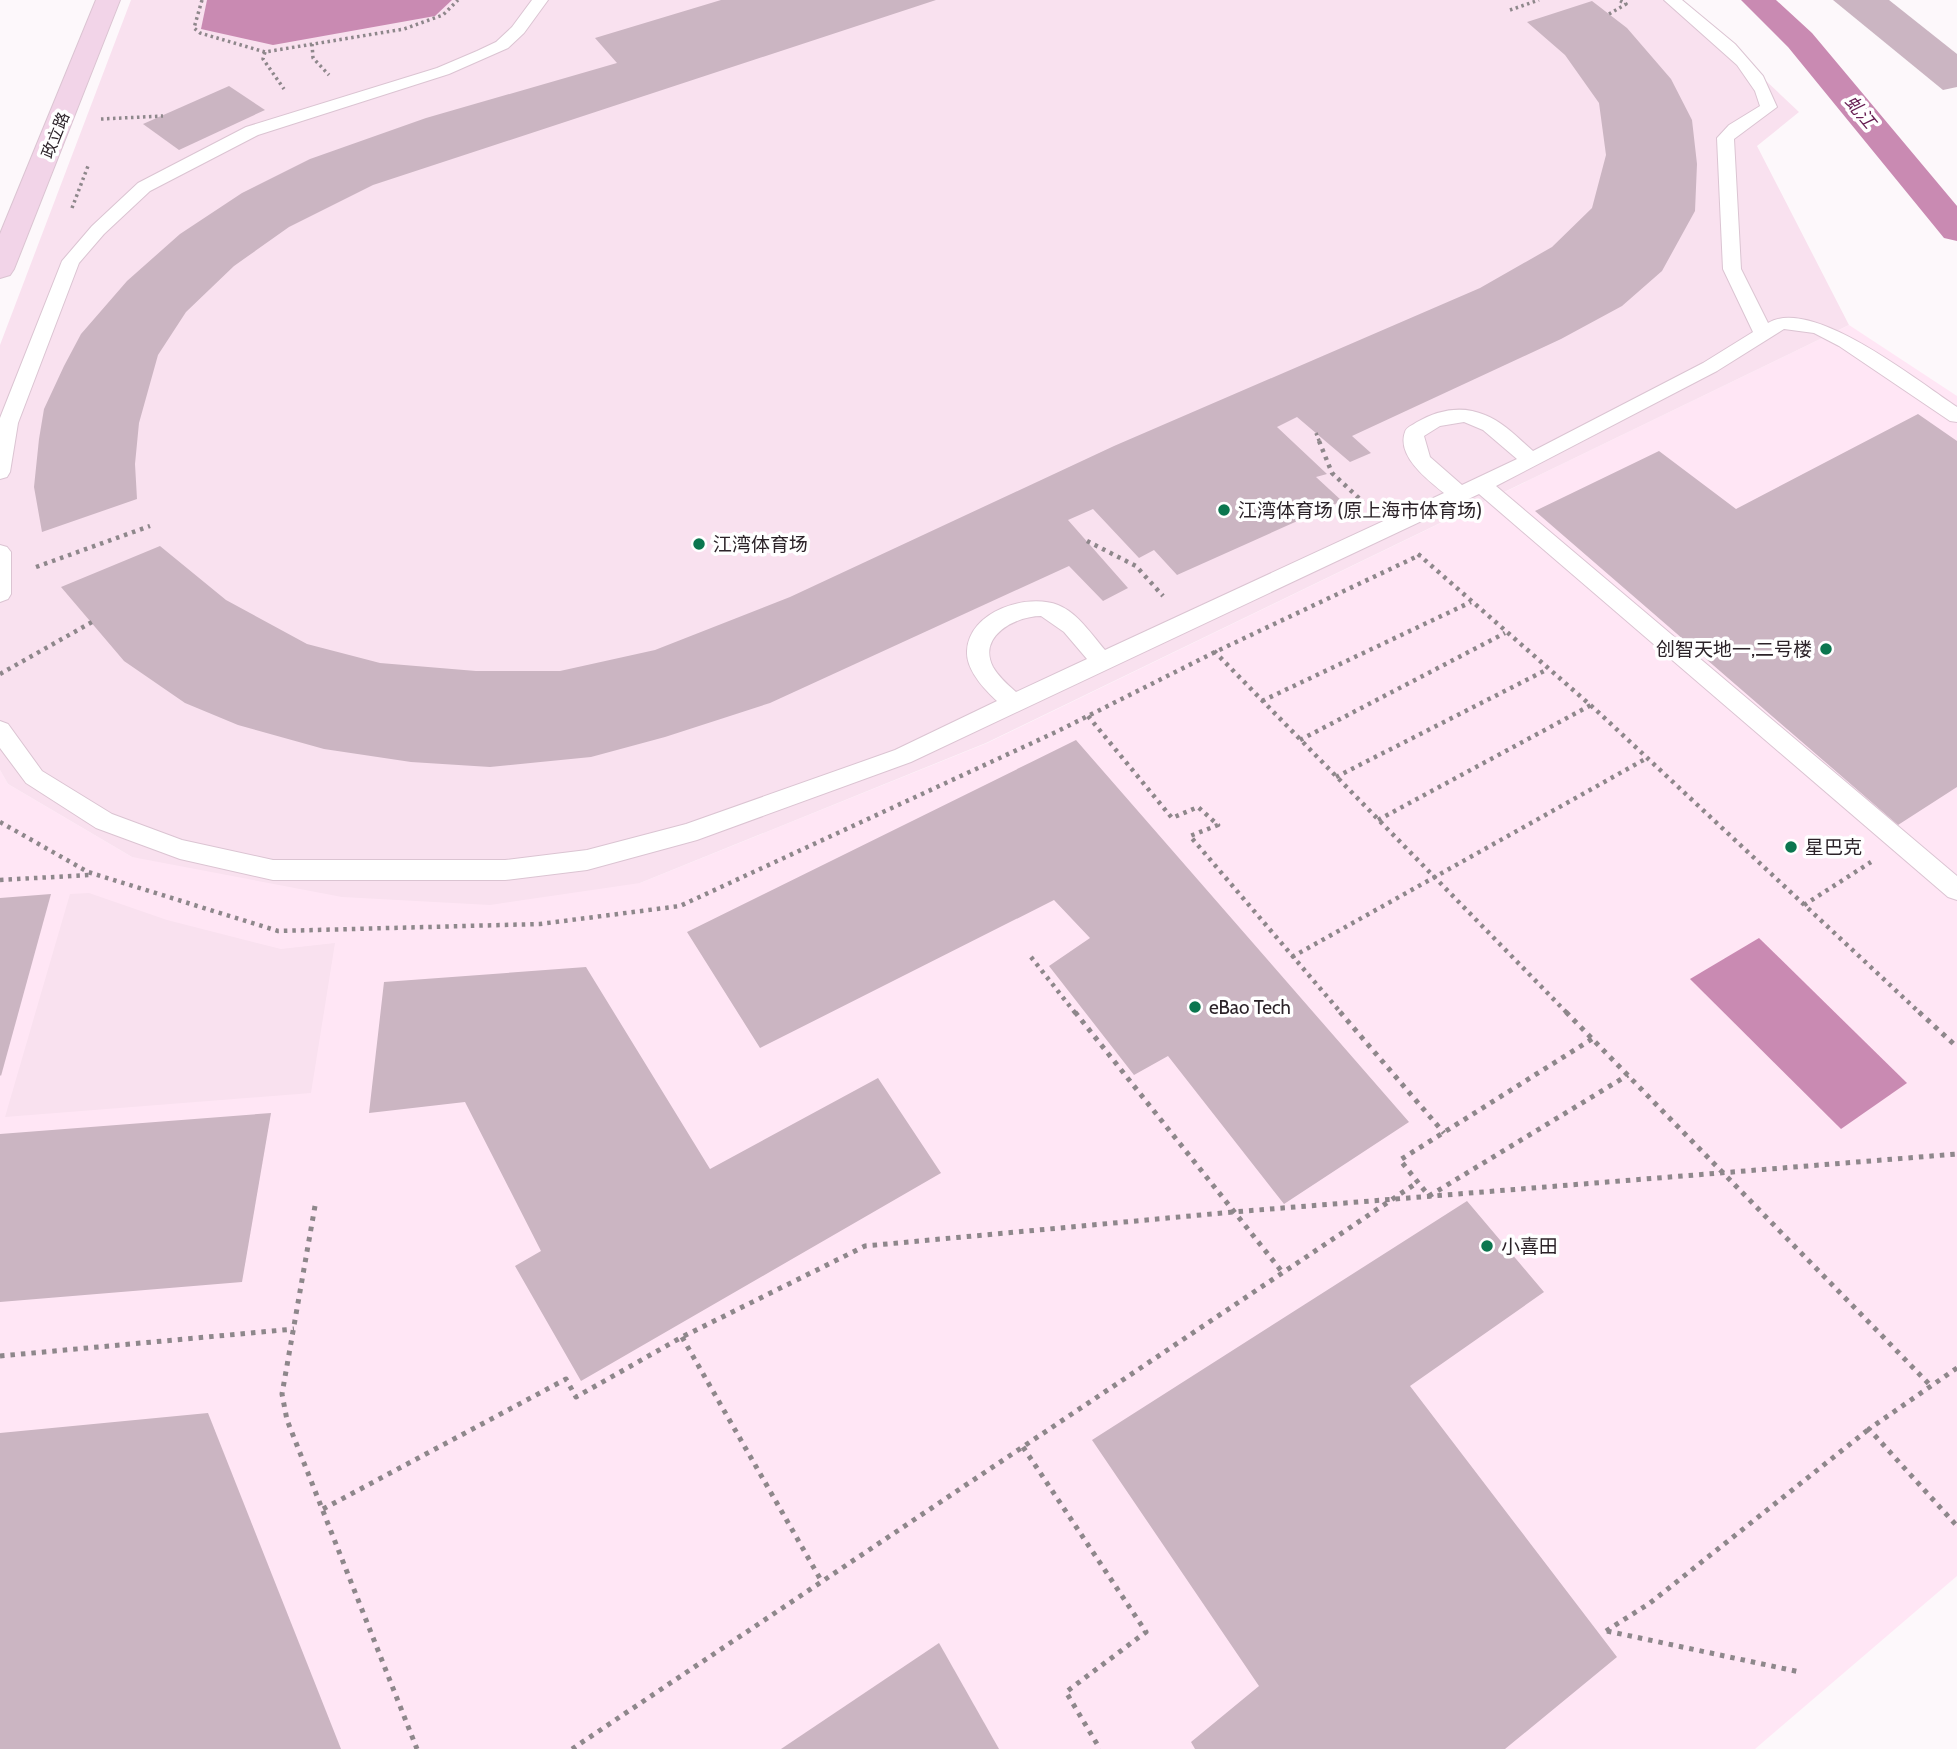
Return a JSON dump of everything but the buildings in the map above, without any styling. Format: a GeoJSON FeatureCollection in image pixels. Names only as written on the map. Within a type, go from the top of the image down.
{"type":"FeatureCollection","features":[{"type":"Feature","properties":{"kind":"main road","name":"政立路"},"geometry":{"type":"LineString","coordinates":[[0,270],[108,0]]}},
{"type":"Feature","properties":{"kind":"lane"},"geometry":{"type":"LineString","coordinates":[[0,472],[8,423],[71,261],[98,230],[144,187],[251,131],[443,71],[484,54],[502,45],[518,30],[540,0]]}},
{"type":"Feature","properties":{"kind":"lane"},"geometry":{"type":"LineString","coordinates":[[1672,0],[1714,34],[1747,66],[1766,93],[1769,107],[1755,118],[1732,128],[1725,138],[1732,269],[1763,332]]}},
{"type":"Feature","properties":{"kind":"lane"},"geometry":{"type":"LineString","coordinates":[[0,730],[34,776],[104,821],[180,849],[273,870],[505,870],[587,860],[688,833],[903,756],[1530,460],[1710,367],[1781,323],[1819,328],[1846,342],[1957,416]]}},
{"type":"Feature","properties":{"kind":"lane"},"geometry":{"type":"LineString","coordinates":[[1459,494],[1420,461],[1413,447],[1414,433],[1432,421],[1460,414],[1482,418],[1530,460]]}},
{"type":"Feature","properties":{"kind":"lane"},"geometry":{"type":"LineString","coordinates":[[1481,484],[1957,890]]}},
{"type":"Feature","properties":{"kind":"lane"},"geometry":{"type":"LineString","coordinates":[[0,552],[1,587]]}},
{"type":"Feature","properties":{"kind":"lane"},"geometry":{"type":"LineString","coordinates":[[1013,703],[984,673],[978,650],[984,630],[1004,617],[1027,609],[1049,609],[1065,620],[1101,662]]}},
{"type":"Feature","properties":{"kind":"path"},"geometry":{"type":"LineString","coordinates":[[202,0],[194,28],[200,33],[265,52],[404,29],[443,15],[458,0]]}},
{"type":"Feature","properties":{"kind":"path"},"geometry":{"type":"LineString","coordinates":[[1510,10],[1539,0]]}},
{"type":"Feature","properties":{"kind":"path"},"geometry":{"type":"LineString","coordinates":[[1609,15],[1626,4],[1619,0]]}},
{"type":"Feature","properties":{"kind":"path"},"geometry":{"type":"LineString","coordinates":[[265,52],[263,59],[303,115]]}},
{"type":"Feature","properties":{"kind":"path"},"geometry":{"type":"LineString","coordinates":[[61,121],[163,116]]}},
{"type":"Feature","properties":{"kind":"path"},"geometry":{"type":"LineString","coordinates":[[1315,433],[1332,473]]}},
{"type":"Feature","properties":{"kind":"path"},"geometry":{"type":"LineString","coordinates":[[1,587],[150,526]]}},
{"type":"Feature","properties":{"kind":"path"},"geometry":{"type":"LineString","coordinates":[[1087,541],[1136,566]]}},
{"type":"Feature","properties":{"kind":"path"},"geometry":{"type":"LineString","coordinates":[[1420,555],[1215,652],[1932,1387]]}},
{"type":"Feature","properties":{"kind":"path"},"geometry":{"type":"LineString","coordinates":[[1434,569],[1505,634],[1591,705],[1626,742],[1647,758],[1957,1047]]}},
{"type":"Feature","properties":{"kind":"path"},"geometry":{"type":"LineString","coordinates":[[1262,701],[1471,602]]}},
{"type":"Feature","properties":{"kind":"path"},"geometry":{"type":"LineString","coordinates":[[0,674],[92,622]]}},
{"type":"Feature","properties":{"kind":"path"},"geometry":{"type":"LineString","coordinates":[[1300,740],[1505,634]]}},
{"type":"Feature","properties":{"kind":"path"},"geometry":{"type":"LineString","coordinates":[[1336,777],[1548,669]]}},
{"type":"Feature","properties":{"kind":"path"},"geometry":{"type":"LineString","coordinates":[[1378,820],[1591,705]]}},
{"type":"Feature","properties":{"kind":"path"},"geometry":{"type":"LineString","coordinates":[[1088,716],[1172,818],[1198,807],[1218,825],[1190,836],[1444,1133]]}},
{"type":"Feature","properties":{"kind":"path"},"geometry":{"type":"LineString","coordinates":[[1292,957],[1647,758]]}},
{"type":"Feature","properties":{"kind":"path"},"geometry":{"type":"LineString","coordinates":[[1804,905],[1901,843]]}},
{"type":"Feature","properties":{"kind":"path"},"geometry":{"type":"LineString","coordinates":[[0,880],[93,874]]}},
{"type":"Feature","properties":{"kind":"path"},"geometry":{"type":"LineString","coordinates":[[1031,957],[1283,1272]]}},
{"type":"Feature","properties":{"kind":"path"},"geometry":{"type":"LineString","coordinates":[[1429,1196],[1400,1160],[1592,1039]]}},
{"type":"Feature","properties":{"kind":"path"},"geometry":{"type":"LineString","coordinates":[[1429,1196],[1628,1075]]}},
{"type":"Feature","properties":{"kind":"path"},"geometry":{"type":"LineString","coordinates":[[323,1509],[566,1379],[576,1397],[682,1337],[865,1246],[1233,1212],[1957,1154]]}},
{"type":"Feature","properties":{"kind":"path"},"geometry":{"type":"LineString","coordinates":[[572,1749],[1418,1182]]}},
{"type":"Feature","properties":{"kind":"path"},"geometry":{"type":"LineString","coordinates":[[315,1206],[282,1394],[287,1420],[417,1749]]}},
{"type":"Feature","properties":{"kind":"path"},"geometry":{"type":"LineString","coordinates":[[0,1356],[293,1329]]}},
{"type":"Feature","properties":{"kind":"path"},"geometry":{"type":"LineString","coordinates":[[682,1337],[822,1582]]}},
{"type":"Feature","properties":{"kind":"path"},"geometry":{"type":"LineString","coordinates":[[1800,1672],[1606,1631],[1650,1603],[1869,1429],[1957,1368]]}},
{"type":"Feature","properties":{"kind":"path"},"geometry":{"type":"LineString","coordinates":[[1869,1429],[1957,1527]]}},
{"type":"Feature","properties":{"kind":"path"},"geometry":{"type":"LineString","coordinates":[[1023,1447],[1146,1632],[1066,1692],[1100,1749]]}},
{"type":"Feature","properties":{"kind":"shaded area","name":"江湾体育场"},"geometry":{"type":"Polygon","coordinates":[[[131,0],[1680,0],[1799,112],[1757,146],[1849,325],[986,743],[640,883],[490,905],[342,897],[132,857],[8,784],[0,770],[0,345],[131,0]]]}},
{"type":"Feature","properties":{"kind":"shaded area"},"geometry":{"type":"Polygon","coordinates":[[[207,0],[452,0],[435,16],[273,45],[201,29],[207,0]]]}},
{"type":"Feature","properties":{"kind":"shaded area"},"geometry":{"type":"Polygon","coordinates":[[[1849,325],[1957,396],[1957,1576],[1755,1749],[0,1749],[0,770],[8,784],[132,857],[640,883],[987,743],[1849,325]]]}},
{"type":"Feature","properties":{"kind":"shaded area"},"geometry":{"type":"Polygon","coordinates":[[[89,893],[167,920],[281,949],[335,943],[311,1093],[5,1117],[70,894],[89,893]]]}},
{"type":"Feature","properties":{"kind":"shaded area"},"geometry":{"type":"Polygon","coordinates":[[[1759,938],[1907,1083],[1841,1129],[1690,979],[1759,938]]]}},
{"type":"Feature","properties":{"kind":"waterway","name":"虬江"},"geometry":{"type":"LineString","coordinates":[[1757,0],[1800,40],[1957,230]]}},
{"type":"Feature","properties":{"kind":"place","name":"江湾体育场 (原上海市体育场)"},"geometry":{"type":"Point","coordinates":[1224,510]}},
{"type":"Feature","properties":{"kind":"place","name":"江湾体育场"},"geometry":{"type":"Point","coordinates":[699,544]}},
{"type":"Feature","properties":{"kind":"place","name":"创智天地一,二号楼"},"geometry":{"type":"Point","coordinates":[1826,649]}},
{"type":"Feature","properties":{"kind":"place","name":"星巴克"},"geometry":{"type":"Point","coordinates":[1791,847]}},
{"type":"Feature","properties":{"kind":"place","name":"eBao Tech"},"geometry":{"type":"Point","coordinates":[1195,1007]}},
{"type":"Feature","properties":{"kind":"place","name":"小喜田"},"geometry":{"type":"Point","coordinates":[1487,1246]}}]}
